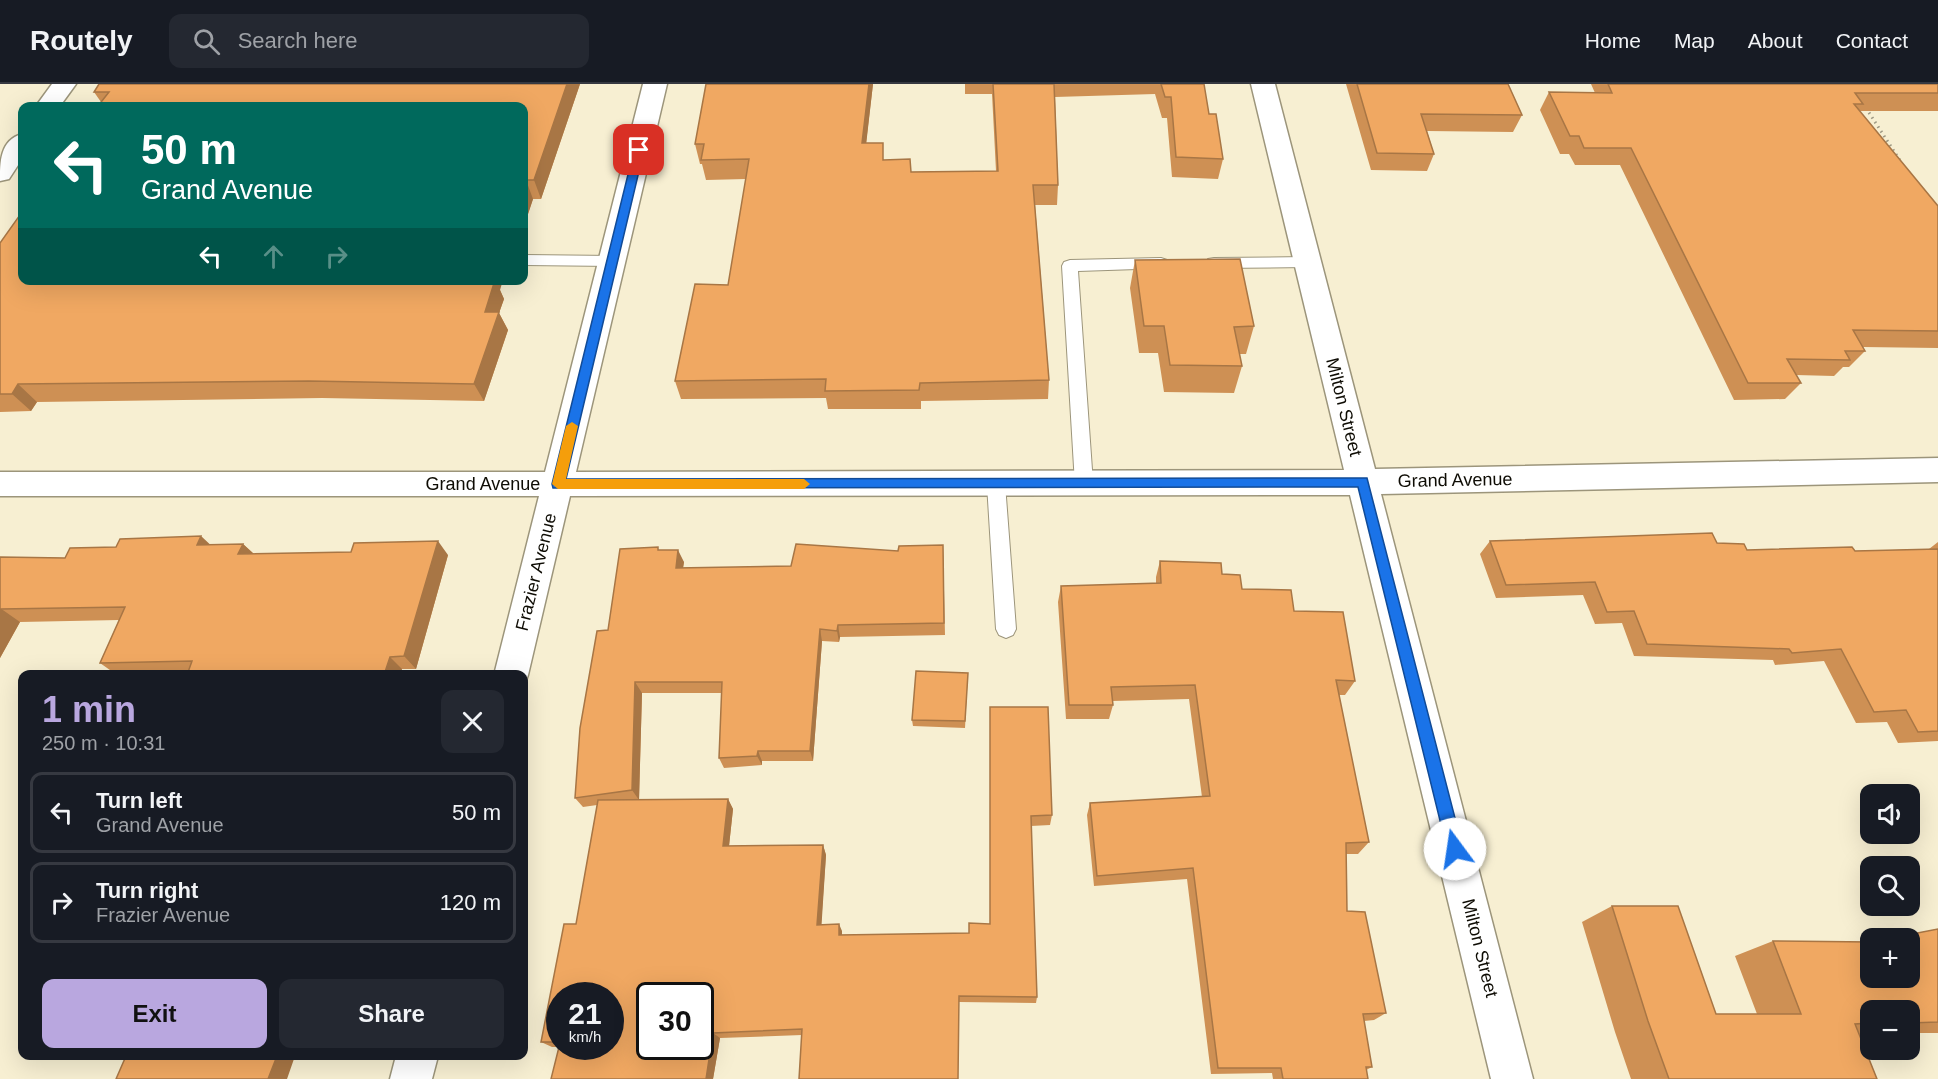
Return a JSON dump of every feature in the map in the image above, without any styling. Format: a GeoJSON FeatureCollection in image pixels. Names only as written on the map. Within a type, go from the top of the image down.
{"type":"FeatureCollection","features":[{"type":"Feature","properties":{"kind":"street"},"geometry":{"type":"LineString","coordinates":[[51,102],[64,84]]}},
{"type":"Feature","properties":{"kind":"street","name":"Frazier Avenue"},"geometry":{"type":"LineString","coordinates":[[512,670],[655,84]]}},
{"type":"Feature","properties":{"kind":"street","name":"Milton Street"},"geometry":{"type":"LineString","coordinates":[[1263,84],[1512,1079]]}},
{"type":"Feature","properties":{"kind":"street"},"geometry":{"type":"LineString","coordinates":[[0,173],[18,148]]}},
{"type":"Feature","properties":{"kind":"street","name":"Grand Avenue"},"geometry":{"type":"LineString","coordinates":[[0,484],[1363,482],[1938,470]]}},
{"type":"Feature","properties":{"kind":"street"},"geometry":{"type":"LineString","coordinates":[[411,1079],[416,1060]]}},
{"type":"Feature","properties":{"kind":"lane"},"geometry":{"type":"LineString","coordinates":[[528,260],[613,261]]}},
{"type":"Feature","properties":{"kind":"lane"},"geometry":{"type":"LineString","coordinates":[[1198,264],[1307,262]]}},
{"type":"Feature","properties":{"kind":"lane"},"geometry":{"type":"LineString","coordinates":[[1084,484],[1070,266],[1174,264]]}},
{"type":"Feature","properties":{"kind":"lane"},"geometry":{"type":"LineString","coordinates":[[996,484],[1006,629]]}},
{"type":"Feature","properties":{"kind":"path"},"geometry":{"type":"LineString","coordinates":[[1862,102],[1904,167]]}},
{"type":"Feature","properties":{"kind":"building"},"geometry":{"type":"Polygon","coordinates":[[[99,84],[567,84],[534,180],[528,180],[528,102],[101,102],[109,92],[94,92],[99,84]]]}},
{"type":"Feature","properties":{"kind":"building"},"geometry":{"type":"Polygon","coordinates":[[[706,84],[869,84],[862,143],[883,143],[883,160],[910,159],[911,172],[998,171],[993,84],[1054,84],[1058,185],[1033,185],[1049,380],[920,383],[919,390],[825,391],[826,379],[675,381],[695,284],[728,285],[749,159],[701,160],[704,144],[695,144],[706,84]]]}},
{"type":"Feature","properties":{"kind":"building"},"geometry":{"type":"Polygon","coordinates":[[[1161,84],[1204,84],[1209,114],[1216,114],[1223,159],[1176,157],[1171,97],[1165,97],[1161,84]]]}},
{"type":"Feature","properties":{"kind":"building"},"geometry":{"type":"Polygon","coordinates":[[[1357,84],[1508,84],[1522,115],[1421,114],[1434,154],[1377,153],[1357,84]]]}},
{"type":"Feature","properties":{"kind":"building"},"geometry":{"type":"Polygon","coordinates":[[[1608,84],[1938,84],[1938,93],[1855,93],[1863,104],[1854,104],[1938,206],[1938,331],[1853,330],[1865,351],[1845,351],[1850,360],[1787,359],[1801,383],[1748,383],[1631,148],[1584,148],[1579,136],[1570,136],[1549,92],[1612,93],[1608,84]]]}},
{"type":"Feature","properties":{"kind":"building"},"geometry":{"type":"Polygon","coordinates":[[[18,218],[18,285],[493,285],[485,312],[499,312],[474,384],[309,381],[18,384],[12,394],[0,394],[0,243],[18,218]]]}},
{"type":"Feature","properties":{"kind":"building"},"geometry":{"type":"Polygon","coordinates":[[[1240,259],[1254,326],[1234,327],[1242,366],[1170,365],[1164,326],[1144,326],[1135,260],[1240,259]]]}},
{"type":"Feature","properties":{"kind":"building"},"geometry":{"type":"Polygon","coordinates":[[[1712,533],[1717,543],[1744,544],[1747,550],[1852,547],[1855,551],[1938,549],[1938,731],[1918,732],[1906,710],[1874,712],[1841,649],[1792,653],[1789,649],[1647,644],[1634,611],[1607,612],[1595,582],[1506,585],[1490,541],[1712,533]]]}},
{"type":"Feature","properties":{"kind":"building"},"geometry":{"type":"Polygon","coordinates":[[[201,536],[197,545],[243,544],[238,554],[351,552],[354,543],[438,541],[404,656],[390,657],[386,670],[189,670],[192,661],[100,663],[125,607],[0,609],[0,557],[65,558],[70,548],[116,547],[120,539],[201,536]]]}},
{"type":"Feature","properties":{"kind":"building"},"geometry":{"type":"Polygon","coordinates":[[[796,544],[898,551],[899,546],[943,545],[944,623],[838,625],[837,631],[820,629],[810,751],[758,751],[757,756],[719,758],[722,682],[635,682],[632,790],[575,798],[580,728],[597,631],[608,630],[620,549],[658,547],[658,550],[678,550],[676,568],[791,566],[796,544]]]}},
{"type":"Feature","properties":{"kind":"building"},"geometry":{"type":"Polygon","coordinates":[[[1160,561],[1221,563],[1222,574],[1240,575],[1242,589],[1291,590],[1294,611],[1343,612],[1355,681],[1336,680],[1369,842],[1346,843],[1347,911],[1365,912],[1386,1013],[1363,1014],[1372,1067],[1366,1067],[1368,1079],[1283,1079],[1281,1068],[1218,1068],[1193,868],[1097,876],[1090,803],[1210,796],[1195,685],[1111,687],[1113,705],[1069,705],[1061,586],[1161,583],[1160,561]]]}},
{"type":"Feature","properties":{"kind":"building"},"geometry":{"type":"Polygon","coordinates":[[[916,671],[968,673],[965,721],[912,720],[916,671]]]}},
{"type":"Feature","properties":{"kind":"building"},"geometry":{"type":"Polygon","coordinates":[[[990,707],[1048,707],[1052,815],[1031,816],[1037,997],[959,996],[958,1079],[799,1079],[802,1029],[714,1033],[714,982],[636,982],[636,1060],[709,1060],[706,1079],[551,1079],[556,1060],[624,1060],[624,982],[553,982],[564,924],[576,924],[598,800],[728,799],[723,846],[823,845],[817,925],[839,924],[839,935],[969,933],[969,923],[990,924],[990,707]]]}},
{"type":"Feature","properties":{"kind":"building"},"geometry":{"type":"Polygon","coordinates":[[[1612,906],[1678,906],[1716,1014],[1801,1014],[1773,941],[1860,942],[1860,988],[1920,988],[1920,932],[1938,929],[1938,1022],[1920,1023],[1920,1000],[1860,1000],[1860,1024],[1855,1024],[1860,1036],[1860,1060],[1869,1060],[1877,1079],[1669,1079],[1612,906]]]}},
{"type":"Feature","properties":{"kind":"building"},"geometry":{"type":"Polygon","coordinates":[[[546,1016],[546,1042],[541,1042],[546,1016]]]}},
{"type":"Feature","properties":{"kind":"building"},"geometry":{"type":"Polygon","coordinates":[[[124,1060],[275,1060],[268,1079],[116,1079],[124,1060]]]}},
{"type":"Feature","properties":{"kind":"slow traffic"},"geometry":{"type":"LineString","coordinates":[[572,426],[558,484],[804,484]]}},
{"type":"Feature","properties":{"kind":"route"},"geometry":{"type":"LineString","coordinates":[[639,150],[558,484],[1363,482],[1455,849]]}}]}
